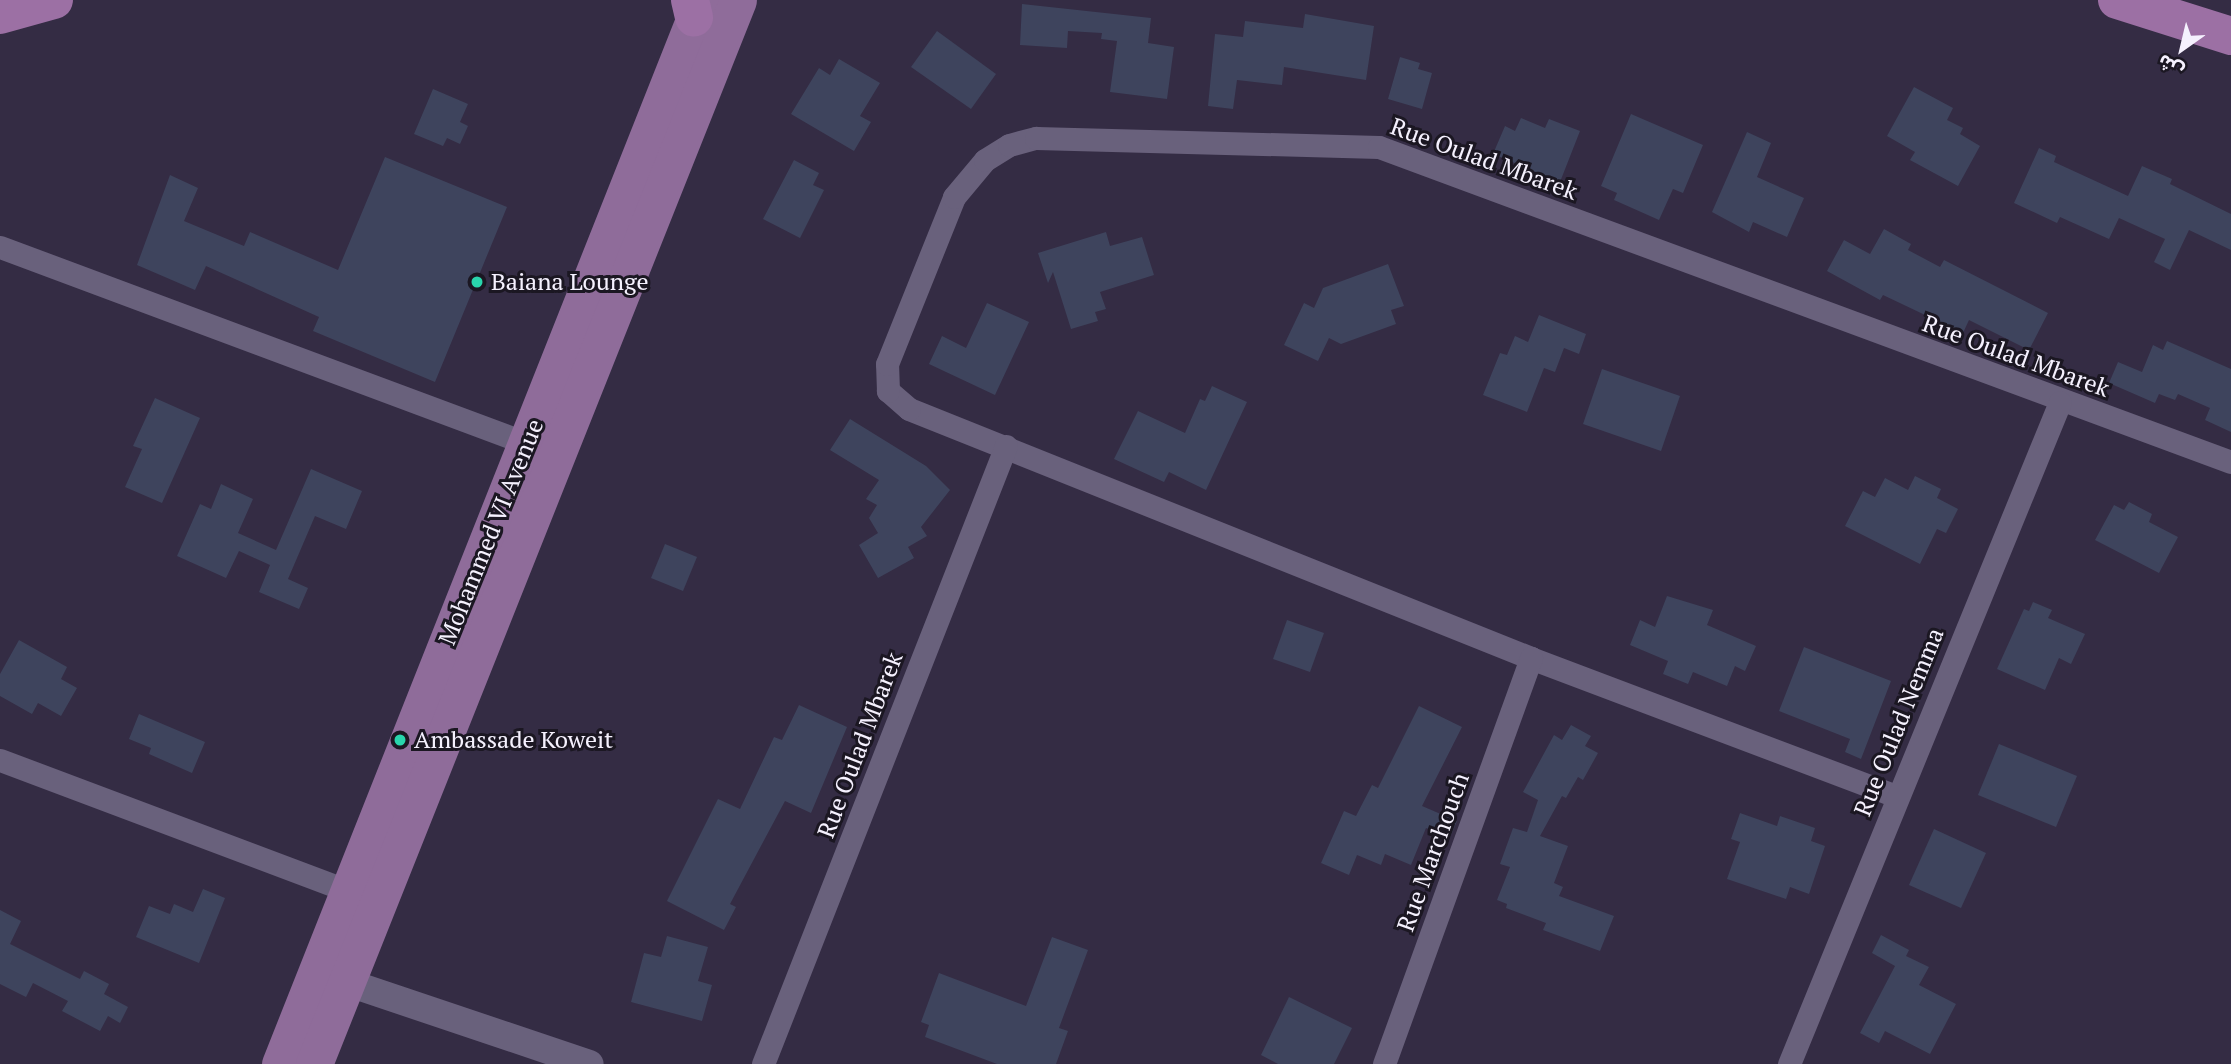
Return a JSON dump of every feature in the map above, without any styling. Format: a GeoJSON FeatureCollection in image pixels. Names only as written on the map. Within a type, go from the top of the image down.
{"type":"FeatureCollection","features":[{"type":"Feature","properties":{"kind":"highway"},"geometry":{"type":"LineString","coordinates":[[0,15],[54,0]]}},
{"type":"Feature","properties":{"kind":"highway"},"geometry":{"type":"LineString","coordinates":[[2117,0],[2231,36]]}},
{"type":"Feature","properties":{"kind":"highway"},"geometry":{"type":"LineString","coordinates":[[2187,0],[2231,16]]}},
{"type":"Feature","properties":{"kind":"main road"},"geometry":{"type":"LineString","coordinates":[[314,1064],[332,977],[738,0]]}},
{"type":"Feature","properties":{"kind":"main road","name":"Mohammed VI Avenue"},"geometry":{"type":"LineString","coordinates":[[280,1064],[332,977],[349,891],[695,6]]}},
{"type":"Feature","properties":{"kind":"street","name":"Rue Oulad Mbarek"},"geometry":{"type":"LineString","coordinates":[[1896,796],[1531,658],[909,409],[888,391],[887,364],[954,197],[967,177],[1009,145],[1065,137],[1379,147],[2060,402],[2231,462]]}},
{"type":"Feature","properties":{"kind":"street"},"geometry":{"type":"LineString","coordinates":[[0,247],[526,443]]}},
{"type":"Feature","properties":{"kind":"street","name":"Rue Oulad Nemma"},"geometry":{"type":"LineString","coordinates":[[1789,1064],[1896,796],[2060,402]]}},
{"type":"Feature","properties":{"kind":"street","name":"Rue Oulad Mbarek"},"geometry":{"type":"LineString","coordinates":[[763,1064],[1006,446]]}},
{"type":"Feature","properties":{"kind":"street","name":"Rue Marchouch"},"geometry":{"type":"LineString","coordinates":[[1384,1064],[1531,658]]}},
{"type":"Feature","properties":{"kind":"street"},"geometry":{"type":"LineString","coordinates":[[0,760],[349,891]]}},
{"type":"Feature","properties":{"kind":"street"},"geometry":{"type":"LineString","coordinates":[[332,977],[590,1064]]}},
{"type":"Feature","properties":{"kind":"building"},"geometry":{"type":"Polygon","coordinates":[[[1022,4],[1151,18],[1148,43],[1174,47],[1167,99],[1110,92],[1117,41],[1101,39],[1102,33],[1068,31],[1067,48],[1020,45],[1022,4]]]}},
{"type":"Feature","properties":{"kind":"building"},"geometry":{"type":"Polygon","coordinates":[[[1305,14],[1374,26],[1366,80],[1284,67],[1282,85],[1237,80],[1233,109],[1208,106],[1215,34],[1243,37],[1245,21],[1303,28],[1305,14]]]}},
{"type":"Feature","properties":{"kind":"building"},"geometry":{"type":"Polygon","coordinates":[[[937,31],[996,74],[971,109],[911,67],[937,31]]]}},
{"type":"Feature","properties":{"kind":"building"},"geometry":{"type":"Polygon","coordinates":[[[1400,57],[1420,63],[1418,69],[1432,73],[1422,109],[1388,99],[1400,57]]]}},
{"type":"Feature","properties":{"kind":"building"},"geometry":{"type":"Polygon","coordinates":[[[839,59],[880,83],[860,116],[871,122],[854,151],[791,114],[819,68],[830,75],[839,59]]]}},
{"type":"Feature","properties":{"kind":"building"},"geometry":{"type":"Polygon","coordinates":[[[1914,87],[1953,108],[1947,120],[1963,128],[1960,134],[1980,146],[1958,186],[1910,160],[1915,152],[1887,136],[1914,87]]]}},
{"type":"Feature","properties":{"kind":"building"},"geometry":{"type":"Polygon","coordinates":[[[433,89],[468,104],[460,122],[468,126],[460,144],[447,138],[443,146],[414,134],[433,89]]]}},
{"type":"Feature","properties":{"kind":"building"},"geometry":{"type":"Polygon","coordinates":[[[1631,114],[1703,145],[1683,193],[1673,189],[1659,220],[1614,200],[1617,193],[1601,186],[1631,114]]]}},
{"type":"Feature","properties":{"kind":"building"},"geometry":{"type":"Polygon","coordinates":[[[1521,118],[1545,128],[1549,119],[1580,131],[1560,182],[1493,154],[1505,126],[1515,131],[1521,118]]]}},
{"type":"Feature","properties":{"kind":"building"},"geometry":{"type":"Polygon","coordinates":[[[1747,132],[1771,143],[1757,177],[1804,198],[1787,237],[1753,222],[1749,232],[1712,212],[1747,132]]]}},
{"type":"Feature","properties":{"kind":"building"},"geometry":{"type":"Polygon","coordinates":[[[2039,148],[2056,156],[2054,162],[2128,196],[2142,166],[2172,179],[2170,184],[2231,214],[2231,250],[2189,230],[2170,270],[2154,262],[2165,239],[2119,218],[2109,239],[2060,217],[2057,223],[2014,203],[2039,148]]]}},
{"type":"Feature","properties":{"kind":"building"},"geometry":{"type":"Polygon","coordinates":[[[385,157],[507,207],[435,382],[313,331],[319,317],[206,266],[195,290],[137,265],[170,175],[198,188],[184,221],[244,246],[250,232],[338,270],[385,157]]]}},
{"type":"Feature","properties":{"kind":"building"},"geometry":{"type":"Polygon","coordinates":[[[794,160],[819,173],[813,185],[824,190],[800,238],[763,219],[794,160]]]}},
{"type":"Feature","properties":{"kind":"building"},"geometry":{"type":"Polygon","coordinates":[[[1884,229],[1911,244],[1908,250],[1940,267],[1944,260],[2048,313],[2029,350],[1969,320],[1963,333],[1883,295],[1880,300],[1827,271],[1844,240],[1870,254],[1884,229]]]}},
{"type":"Feature","properties":{"kind":"building"},"geometry":{"type":"Polygon","coordinates":[[[1106,232],[1110,246],[1142,237],[1154,275],[1100,292],[1106,309],[1095,312],[1098,321],[1071,329],[1053,272],[1048,283],[1038,253],[1106,232]]]}},
{"type":"Feature","properties":{"kind":"building"},"geometry":{"type":"Polygon","coordinates":[[[1388,264],[1404,306],[1391,310],[1396,324],[1341,344],[1329,338],[1318,361],[1284,345],[1304,303],[1314,308],[1323,288],[1388,264]]]}},
{"type":"Feature","properties":{"kind":"building"},"geometry":{"type":"Polygon","coordinates":[[[987,303],[1029,322],[995,395],[929,364],[942,336],[966,348],[987,303]]]}},
{"type":"Feature","properties":{"kind":"building"},"geometry":{"type":"Polygon","coordinates":[[[1539,315],[1586,334],[1579,354],[1564,348],[1555,372],[1544,368],[1527,412],[1483,395],[1500,353],[1507,355],[1515,336],[1528,342],[1539,315]]]}},
{"type":"Feature","properties":{"kind":"building"},"geometry":{"type":"Polygon","coordinates":[[[2167,341],[2231,369],[2231,432],[2205,420],[2210,408],[2178,394],[2175,400],[2159,394],[2155,403],[2109,383],[2118,362],[2142,372],[2153,345],[2163,350],[2167,341]]]}},
{"type":"Feature","properties":{"kind":"building"},"geometry":{"type":"Polygon","coordinates":[[[1602,369],[1680,396],[1661,451],[1583,424],[1602,369]]]}},
{"type":"Feature","properties":{"kind":"building"},"geometry":{"type":"Polygon","coordinates":[[[1212,386],[1247,402],[1206,490],[1169,472],[1164,482],[1114,459],[1138,411],[1185,433],[1200,399],[1205,401],[1212,386]]]}},
{"type":"Feature","properties":{"kind":"building"},"geometry":{"type":"Polygon","coordinates":[[[155,398],[200,418],[162,503],[125,487],[142,449],[133,446],[155,398]]]}},
{"type":"Feature","properties":{"kind":"building"},"geometry":{"type":"Polygon","coordinates":[[[850,419],[926,466],[950,490],[921,527],[927,536],[908,547],[914,558],[878,578],[859,545],[878,533],[869,518],[877,505],[866,499],[879,480],[830,450],[850,419]]]}},
{"type":"Feature","properties":{"kind":"building"},"geometry":{"type":"Polygon","coordinates":[[[311,469],[362,491],[346,529],[315,516],[288,579],[308,588],[299,609],[259,592],[270,565],[239,551],[226,578],[177,556],[200,504],[211,509],[221,484],[253,499],[238,533],[276,550],[311,469]]]}},
{"type":"Feature","properties":{"kind":"building"},"geometry":{"type":"Polygon","coordinates":[[[1915,476],[1941,489],[1937,498],[1958,509],[1946,533],[1937,529],[1920,564],[1845,526],[1863,491],[1875,497],[1885,478],[1908,490],[1915,476]]]}},
{"type":"Feature","properties":{"kind":"building"},"geometry":{"type":"Polygon","coordinates":[[[2129,502],[2152,514],[2149,522],[2178,537],[2159,573],[2095,540],[2114,505],[2124,510],[2129,502]]]}},
{"type":"Feature","properties":{"kind":"building"},"geometry":{"type":"Polygon","coordinates":[[[665,544],[697,557],[683,591],[651,578],[665,544]]]}},
{"type":"Feature","properties":{"kind":"building"},"geometry":{"type":"Polygon","coordinates":[[[1667,596],[1713,610],[1707,625],[1756,646],[1745,671],[1735,666],[1727,686],[1693,672],[1688,684],[1663,674],[1668,661],[1630,645],[1640,620],[1655,627],[1667,596]]]}},
{"type":"Feature","properties":{"kind":"building"},"geometry":{"type":"Polygon","coordinates":[[[2033,602],[2052,610],[2048,618],[2085,634],[2071,664],[2059,658],[2045,690],[1997,669],[2024,609],[2029,611],[2033,602]]]}},
{"type":"Feature","properties":{"kind":"building"},"geometry":{"type":"Polygon","coordinates":[[[1287,620],[1324,633],[1310,672],[1273,659],[1287,620]]]}},
{"type":"Feature","properties":{"kind":"building"},"geometry":{"type":"Polygon","coordinates":[[[19,640],[67,667],[61,679],[77,688],[61,716],[38,703],[32,714],[0,696],[0,674],[19,640]]]}},
{"type":"Feature","properties":{"kind":"building"},"geometry":{"type":"Polygon","coordinates":[[[1804,647],[1891,681],[1861,759],[1845,752],[1850,739],[1779,711],[1804,647]]]}},
{"type":"Feature","properties":{"kind":"building"},"geometry":{"type":"Polygon","coordinates":[[[799,705],[847,727],[811,813],[785,801],[730,904],[736,907],[724,930],[667,901],[718,799],[740,809],[774,737],[782,740],[799,705]]]}},
{"type":"Feature","properties":{"kind":"building"},"geometry":{"type":"Polygon","coordinates":[[[1419,706],[1462,727],[1422,806],[1457,821],[1450,838],[1426,828],[1411,865],[1385,854],[1381,865],[1357,855],[1349,875],[1321,863],[1344,811],[1356,816],[1372,785],[1378,788],[1419,706]]]}},
{"type":"Feature","properties":{"kind":"building"},"geometry":{"type":"Polygon","coordinates":[[[139,714],[205,742],[192,773],[149,754],[151,748],[129,739],[139,714]]]}},
{"type":"Feature","properties":{"kind":"building"},"geometry":{"type":"Polygon","coordinates":[[[1571,725],[1591,736],[1585,746],[1598,753],[1583,780],[1578,777],[1566,798],[1562,796],[1540,836],[1568,846],[1554,883],[1563,887],[1559,896],[1614,916],[1600,951],[1543,930],[1546,923],[1506,908],[1507,904],[1497,900],[1510,867],[1500,864],[1513,828],[1527,832],[1538,800],[1523,792],[1554,735],[1562,740],[1571,725]]]}},
{"type":"Feature","properties":{"kind":"building"},"geometry":{"type":"Polygon","coordinates":[[[1999,744],[2077,776],[2056,827],[1978,795],[1999,744]]]}},
{"type":"Feature","properties":{"kind":"building"},"geometry":{"type":"Polygon","coordinates":[[[1740,813],[1777,826],[1780,816],[1815,828],[1811,841],[1825,846],[1809,894],[1790,887],[1786,899],[1727,879],[1740,842],[1731,839],[1740,813]]]}},
{"type":"Feature","properties":{"kind":"building"},"geometry":{"type":"Polygon","coordinates":[[[1934,829],[1986,853],[1961,908],[1909,885],[1934,829]]]}},
{"type":"Feature","properties":{"kind":"building"},"geometry":{"type":"Polygon","coordinates":[[[203,889],[225,898],[199,963],[136,937],[149,906],[170,914],[174,904],[193,912],[203,889]]]}},
{"type":"Feature","properties":{"kind":"building"},"geometry":{"type":"Polygon","coordinates":[[[0,910],[21,921],[10,944],[80,979],[84,971],[109,984],[104,994],[128,1007],[120,1023],[108,1016],[100,1031],[62,1011],[68,1001],[33,983],[26,997],[0,984],[0,910]]]}},
{"type":"Feature","properties":{"kind":"building"},"geometry":{"type":"Polygon","coordinates":[[[1881,935],[1909,950],[1906,956],[1929,967],[1919,985],[1956,1004],[1930,1054],[1885,1031],[1879,1043],[1860,1033],[1895,966],[1872,953],[1881,935]]]}},
{"type":"Feature","properties":{"kind":"building"},"geometry":{"type":"Polygon","coordinates":[[[667,936],[708,947],[698,981],[712,985],[702,1021],[631,1002],[644,953],[661,957],[667,936]]]}},
{"type":"Feature","properties":{"kind":"building"},"geometry":{"type":"Polygon","coordinates":[[[1052,937],[1088,950],[1059,1028],[1068,1031],[1056,1064],[997,1064],[925,1037],[929,1025],[921,1022],[939,973],[1026,1006],[1052,937]]]}},
{"type":"Feature","properties":{"kind":"building"},"geometry":{"type":"Polygon","coordinates":[[[1289,997],[1352,1028],[1334,1064],[1278,1064],[1261,1055],[1289,997]]]}},
{"type":"Feature","properties":{"kind":"place","name":"Baiana Lounge"},"geometry":{"type":"Point","coordinates":[477,282]}},
{"type":"Feature","properties":{"kind":"place","name":"Ambassade Koweit"},"geometry":{"type":"Point","coordinates":[400,740]}}]}
